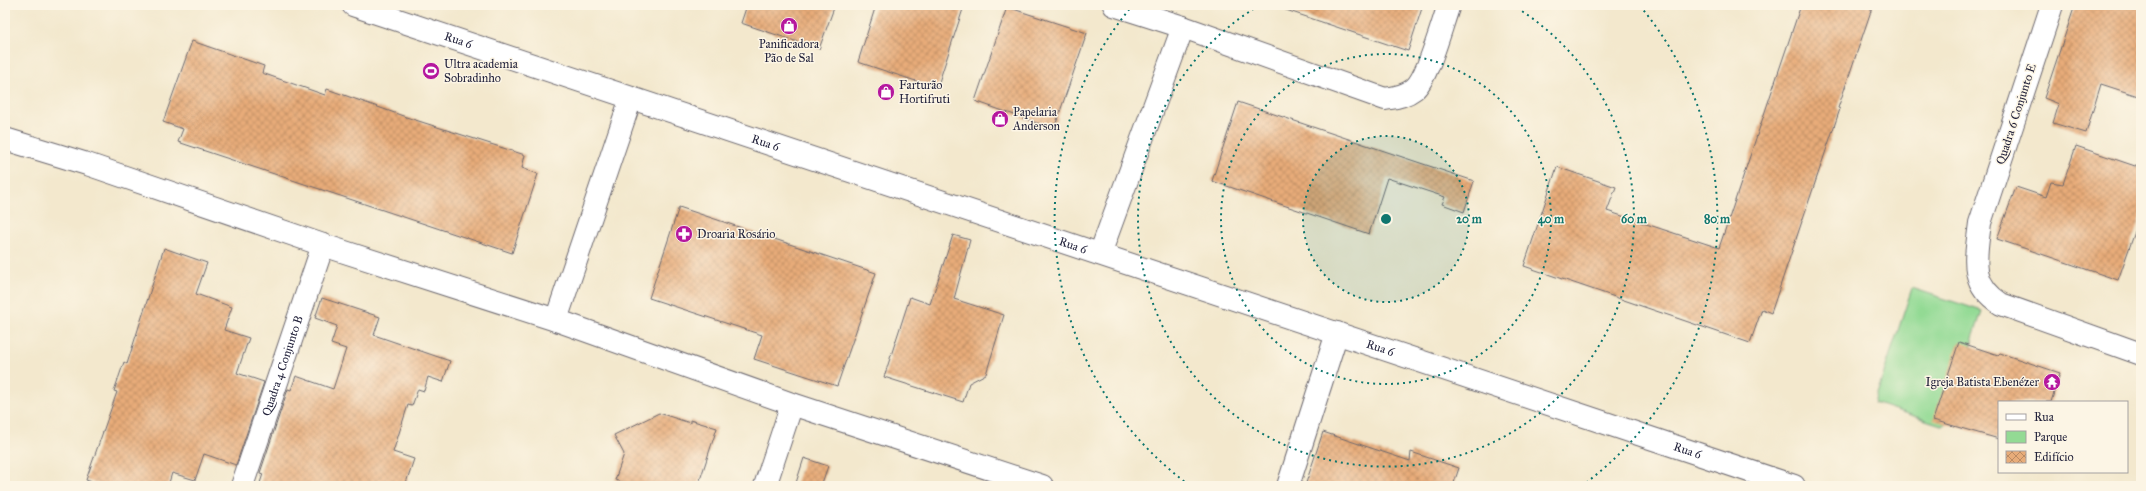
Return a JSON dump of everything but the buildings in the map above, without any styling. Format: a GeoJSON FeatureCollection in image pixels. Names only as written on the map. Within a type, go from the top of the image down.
{"type":"FeatureCollection","features":[{"type":"Feature","properties":{"kind":"street","name":"Rua 6"},"geometry":{"type":"LineString","coordinates":[[353,5],[1794,486]]}},
{"type":"Feature","properties":{"kind":"street"},"geometry":{"type":"LineString","coordinates":[[1114,5],[1183,27],[1385,99],[1402,96],[1416,88],[1429,64],[1449,5]]}},
{"type":"Feature","properties":{"kind":"street","name":"Quadra 6 Conjunto E"},"geometry":{"type":"LineString","coordinates":[[2052,5],[1980,223],[1977,250],[1979,282],[1989,296],[2001,304],[2141,354]]}},
{"type":"Feature","properties":{"kind":"street"},"geometry":{"type":"LineString","coordinates":[[1100,254],[1183,27]]}},
{"type":"Feature","properties":{"kind":"street"},"geometry":{"type":"LineString","coordinates":[[556,320],[631,98]]}},
{"type":"Feature","properties":{"kind":"street"},"geometry":{"type":"LineString","coordinates":[[5,139],[94,166],[323,245],[556,320],[792,404],[1042,486]]}},
{"type":"Feature","properties":{"kind":"street","name":"Quadra 4 Conjunto B"},"geometry":{"type":"LineString","coordinates":[[242,486],[323,245]]}},
{"type":"Feature","properties":{"kind":"street"},"geometry":{"type":"LineString","coordinates":[[1288,486],[1337,334]]}},
{"type":"Feature","properties":{"kind":"street"},"geometry":{"type":"LineString","coordinates":[[765,486],[792,404]]}},
{"type":"Feature","properties":{"kind":"green space"},"geometry":{"type":"Polygon","coordinates":[[[1912,288],[1982,311],[1944,426],[1874,403],[1912,288]]]}},
{"type":"Feature","properties":{"kind":"place","name":"Panificadora Pão de Sal"},"geometry":{"type":"Point","coordinates":[789,26]}},
{"type":"Feature","properties":{"kind":"place","name":"Ultra academia Sobradinho"},"geometry":{"type":"Point","coordinates":[431,71]}},
{"type":"Feature","properties":{"kind":"place","name":"Farturão Hortifruti"},"geometry":{"type":"Point","coordinates":[886,92]}},
{"type":"Feature","properties":{"kind":"place","name":"Papelaria Anderson"},"geometry":{"type":"Point","coordinates":[1000,119]}},
{"type":"Feature","properties":{"kind":"place","name":"Droaria Rosário"},"geometry":{"type":"Point","coordinates":[684,234]}},
{"type":"Feature","properties":{"kind":"place","name":"Igreja Batista Ebenézer"},"geometry":{"type":"Point","coordinates":[2052,382]}}]}
